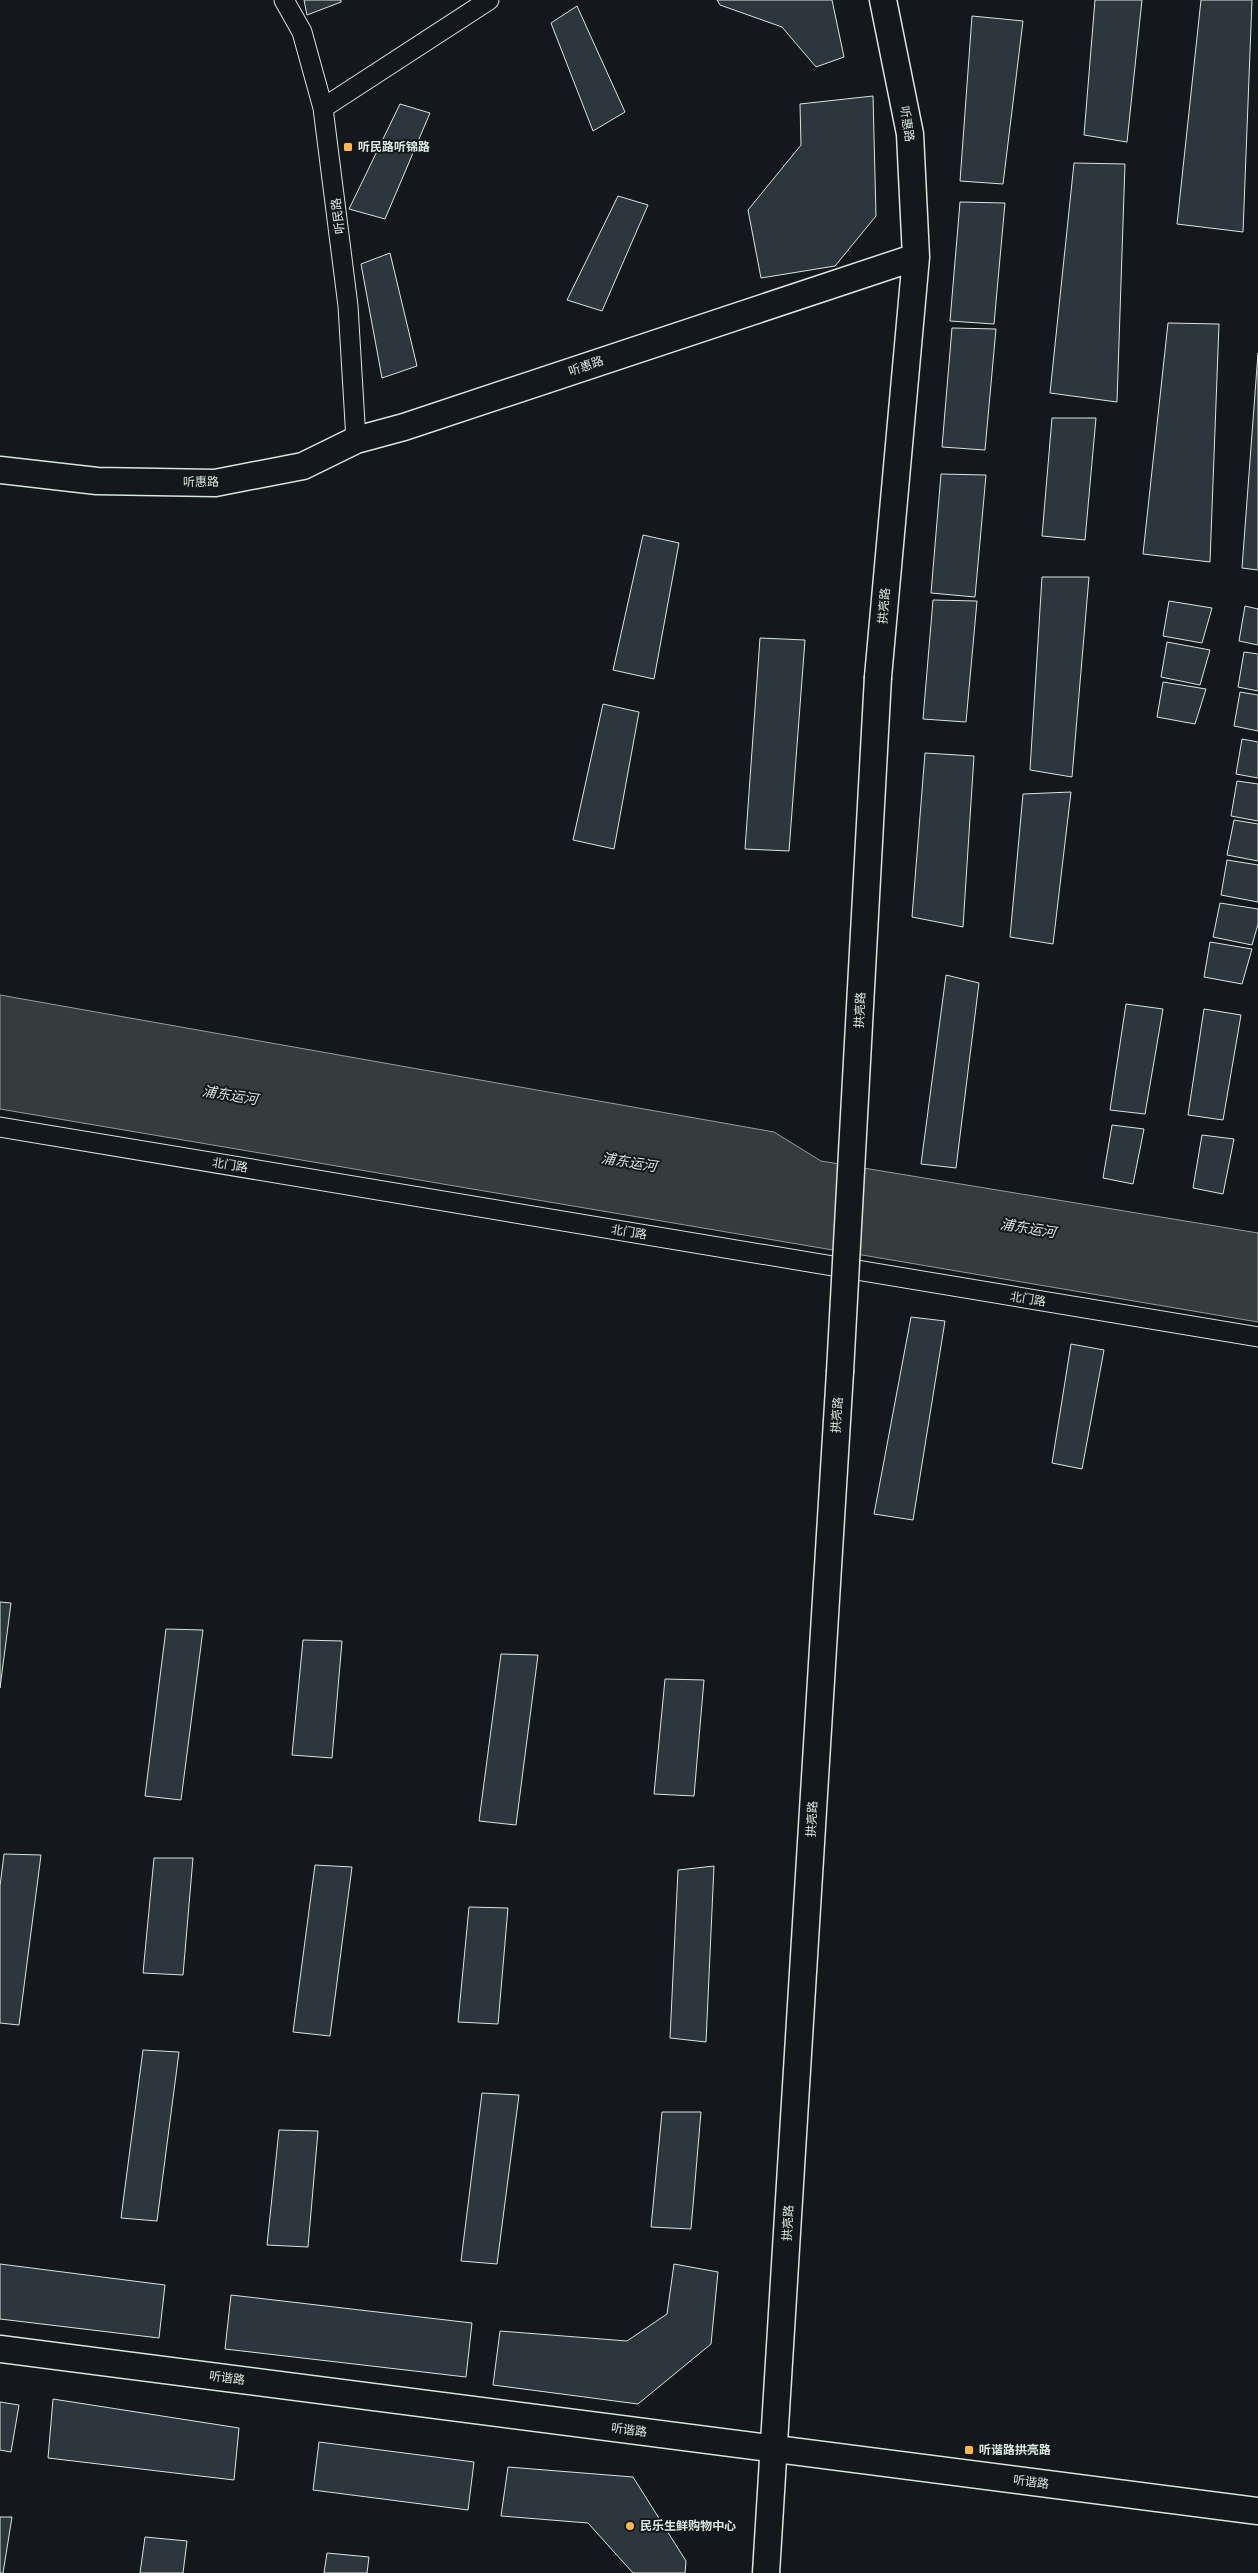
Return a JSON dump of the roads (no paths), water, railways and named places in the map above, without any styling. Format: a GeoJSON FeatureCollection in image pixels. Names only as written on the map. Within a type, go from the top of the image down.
{"type":"FeatureCollection","features":[{"type":"Feature","properties":{"kind":"street","name":"听民路"},"geometry":{"type":"LineString","coordinates":[[284,0],[302,32],[324,108],[348,306],[356,440]]}},
{"type":"Feature","properties":{"kind":"street"},"geometry":{"type":"LineString","coordinates":[[324,108],[489,0]]}},
{"type":"Feature","properties":{"kind":"street","name":"听惠路"},"geometry":{"type":"LineString","coordinates":[[0,470],[97,480],[216,483],[303,466],[356,440],[404,427],[916,257],[910,134],[883,0]]}},
{"type":"Feature","properties":{"kind":"street","name":"拱亮路"},"geometry":{"type":"LineString","coordinates":[[766,2573],[840,1372],[878,677],[916,257]]}},
{"type":"Feature","properties":{"kind":"street","name":"北门路"},"geometry":{"type":"LineString","coordinates":[[0,1127],[1258,1337]]}},
{"type":"Feature","properties":{"kind":"street","name":"听谐路"},"geometry":{"type":"LineString","coordinates":[[0,2349],[1258,2512]]}},
{"type":"Feature","properties":{"kind":"water","name":"浦东运河"},"geometry":{"type":"Polygon","coordinates":[[[0,995],[774,1132],[821,1161],[1258,1233],[1258,1322],[0,1109],[0,995]]]}},
{"type":"Feature","properties":{"kind":"place","name":"听民路听锦路"},"geometry":{"type":"Point","coordinates":[348,147]}},
{"type":"Feature","properties":{"kind":"place","name":"听谐路拱亮路"},"geometry":{"type":"Point","coordinates":[969,2450]}},
{"type":"Feature","properties":{"kind":"place","name":"民乐生鲜购物中心"},"geometry":{"type":"Point","coordinates":[630,2526]}}]}
